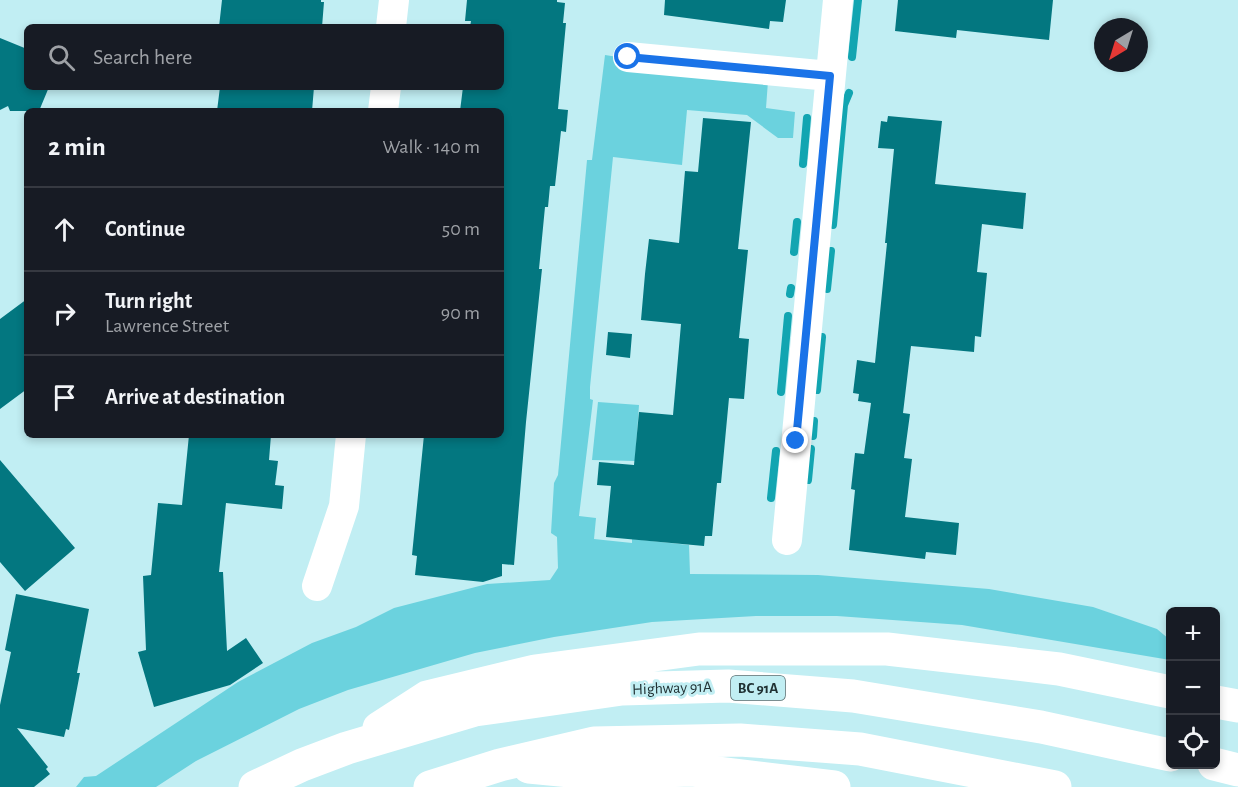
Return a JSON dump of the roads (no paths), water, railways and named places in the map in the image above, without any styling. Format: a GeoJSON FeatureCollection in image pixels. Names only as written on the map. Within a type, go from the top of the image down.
{"type":"FeatureCollection","features":[{"type":"Feature","properties":{"kind":"highway"},"geometry":{"type":"LineString","coordinates":[[347,748],[427,697],[535,671],[699,649],[887,649],[1059,669],[1166,691]]}},
{"type":"Feature","properties":{"kind":"highway","name":"Highway 91A"},"geometry":{"type":"LineString","coordinates":[[255,787],[302,765],[347,748],[475,710],[622,689],[728,686],[864,698],[1041,727],[1166,754]]}},
{"type":"Feature","properties":{"kind":"highway"},"geometry":{"type":"LineString","coordinates":[[1220,703],[1238,706]]}},
{"type":"Feature","properties":{"kind":"highway"},"geometry":{"type":"LineString","coordinates":[[430,787],[500,765],[594,743],[740,740],[860,749],[1055,787]]}},
{"type":"Feature","properties":{"kind":"highway"},"geometry":{"type":"LineString","coordinates":[[500,765],[590,773],[692,770],[834,787]]}},
{"type":"Feature","properties":{"kind":"highway"},"geometry":{"type":"LineString","coordinates":[[1220,766],[1238,770]]}},
{"type":"Feature","properties":{"kind":"street"},"geometry":{"type":"LineString","coordinates":[[392,24],[394,0]]}},
{"type":"Feature","properties":{"kind":"street"},"geometry":{"type":"LineString","coordinates":[[787,540],[838,0]]}},
{"type":"Feature","properties":{"kind":"street"},"geometry":{"type":"LineString","coordinates":[[628,57],[830,76]]}},
{"type":"Feature","properties":{"kind":"street"},"geometry":{"type":"LineString","coordinates":[[383,108],[386,90]]}},
{"type":"Feature","properties":{"kind":"street"},"geometry":{"type":"LineString","coordinates":[[317,586],[344,506],[351,438]]}},
{"type":"Feature","properties":{"kind":"waterway"},"geometry":{"type":"LineString","coordinates":[[852,57],[858,0]]}},
{"type":"Feature","properties":{"kind":"waterway"},"geometry":{"type":"LineString","coordinates":[[833,225],[844,105],[849,93]]}},
{"type":"Feature","properties":{"kind":"waterway"},"geometry":{"type":"LineString","coordinates":[[803,164],[807,118]]}},
{"type":"Feature","properties":{"kind":"waterway"},"geometry":{"type":"LineString","coordinates":[[794,252],[797,222]]}},
{"type":"Feature","properties":{"kind":"waterway"},"geometry":{"type":"LineString","coordinates":[[827,289],[831,251]]}},
{"type":"Feature","properties":{"kind":"waterway"},"geometry":{"type":"LineString","coordinates":[[790,294],[791,288]]}},
{"type":"Feature","properties":{"kind":"waterway"},"geometry":{"type":"LineString","coordinates":[[781,392],[788,316]]}},
{"type":"Feature","properties":{"kind":"waterway"},"geometry":{"type":"LineString","coordinates":[[817,390],[822,337]]}},
{"type":"Feature","properties":{"kind":"waterway"},"geometry":{"type":"LineString","coordinates":[[813,436],[814,421]]}},
{"type":"Feature","properties":{"kind":"waterway"},"geometry":{"type":"LineString","coordinates":[[808,480],[811,449]]}},
{"type":"Feature","properties":{"kind":"waterway"},"geometry":{"type":"LineString","coordinates":[[771,498],[776,451]]}}]}
